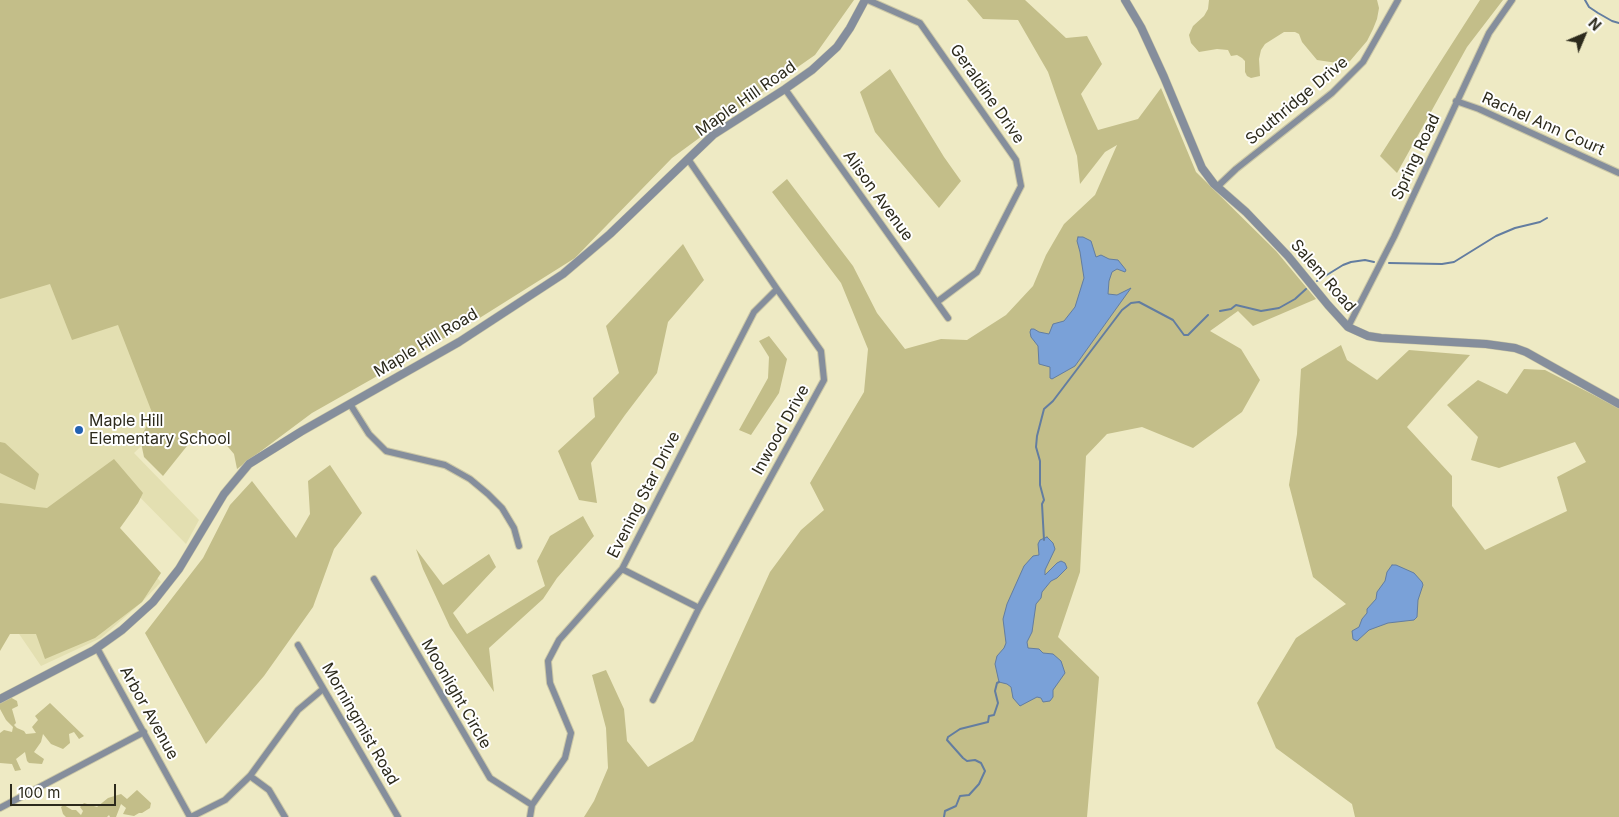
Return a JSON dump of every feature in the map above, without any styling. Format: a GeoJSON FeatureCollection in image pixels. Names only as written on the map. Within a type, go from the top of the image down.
{"type":"FeatureCollection","features":[{"type":"Feature","properties":{"kind":"street","name":"Maple Hill Road"},"geometry":{"type":"LineString","coordinates":[[0,699],[98,648],[122,630],[153,602],[178,569],[224,494],[249,464],[302,431],[459,342],[563,274],[610,234],[713,135],[812,70],[837,46],[866,0]]}},
{"type":"Feature","properties":{"kind":"street","name":"Geraldine Drive"},"geometry":{"type":"LineString","coordinates":[[866,0],[920,23],[1016,160],[1021,186],[976,272],[937,302]]}},
{"type":"Feature","properties":{"kind":"street","name":"Salem Road"},"geometry":{"type":"LineString","coordinates":[[1125,0],[1155,56],[1179,109],[1196,158],[1207,175],[1288,256],[1348,327],[1368,336],[1381,338],[1486,344],[1514,348],[1538,358],[1619,404]]}},
{"type":"Feature","properties":{"kind":"street","name":"Southridge Drive"},"geometry":{"type":"LineString","coordinates":[[1217,187],[1332,93],[1363,62],[1398,0]]}},
{"type":"Feature","properties":{"kind":"street","name":"Spring Road"},"geometry":{"type":"LineString","coordinates":[[1348,327],[1394,237],[1489,33],[1512,0]]}},
{"type":"Feature","properties":{"kind":"street","name":"Alison Avenue"},"geometry":{"type":"LineString","coordinates":[[785,89],[948,318]]}},
{"type":"Feature","properties":{"kind":"street","name":"Rachel Ann Court"},"geometry":{"type":"LineString","coordinates":[[1456,101],[1479,109],[1619,173]]}},
{"type":"Feature","properties":{"kind":"street","name":"Inwood Drive"},"geometry":{"type":"LineString","coordinates":[[654,700],[699,608],[824,380],[821,351],[688,158]]}},
{"type":"Feature","properties":{"kind":"street","name":"Evening Star Drive"},"geometry":{"type":"LineString","coordinates":[[530,817],[532,806],[565,758],[571,733],[550,683],[548,661],[559,640],[622,569],[754,312],[777,289]]}},
{"type":"Feature","properties":{"kind":"street"},"geometry":{"type":"LineString","coordinates":[[350,404],[369,434],[386,450],[445,465],[470,479],[488,494],[502,508],[514,528],[519,546]]}},
{"type":"Feature","properties":{"kind":"street"},"geometry":{"type":"LineString","coordinates":[[622,569],[699,608]]}},
{"type":"Feature","properties":{"kind":"street","name":"Moonlight Circle"},"geometry":{"type":"LineString","coordinates":[[374,579],[490,778],[532,806]]}},
{"type":"Feature","properties":{"kind":"street","name":"Morningmist Road"},"geometry":{"type":"LineString","coordinates":[[298,645],[398,817]]}},
{"type":"Feature","properties":{"kind":"street","name":"Arbor Avenue"},"geometry":{"type":"LineString","coordinates":[[98,648],[191,817]]}},
{"type":"Feature","properties":{"kind":"street"},"geometry":{"type":"LineString","coordinates":[[191,817],[225,800],[250,776],[298,710],[323,689]]}},
{"type":"Feature","properties":{"kind":"street"},"geometry":{"type":"LineString","coordinates":[[0,808],[144,732]]}},
{"type":"Feature","properties":{"kind":"street"},"geometry":{"type":"LineString","coordinates":[[250,776],[270,790],[285,817]]}},
{"type":"Feature","properties":{"kind":"shaded area"},"geometry":{"type":"Polygon","coordinates":[[[0,0],[854,0],[815,55],[672,158],[575,258],[478,319],[312,413],[237,469],[234,454],[223,441],[195,436],[163,476],[144,457],[140,438],[153,415],[118,325],[72,340],[50,284],[0,299],[0,0]]]}},
{"type":"Feature","properties":{"kind":"shaded area"},"geometry":{"type":"Polygon","coordinates":[[[967,0],[1025,0],[1066,38],[1087,36],[1102,64],[1081,94],[1098,130],[1138,119],[1161,88],[1196,172],[1276,251],[1316,299],[1253,326],[1238,311],[1210,331],[1241,349],[1260,380],[1242,412],[1193,448],[1142,427],[1107,434],[1086,456],[1080,572],[1058,637],[1099,677],[1087,817],[584,817],[594,801],[608,768],[606,728],[592,675],[606,670],[624,709],[627,741],[648,767],[693,741],[770,572],[801,530],[824,510],[810,483],[864,392],[868,349],[841,283],[772,192],[787,179],[853,266],[877,313],[905,349],[941,339],[967,340],[1006,315],[1033,286],[1046,255],[1064,224],[1095,195],[1117,145],[1105,152],[1080,184],[1077,156],[1048,72],[1018,20],[983,19],[967,0]]]}},
{"type":"Feature","properties":{"kind":"shaded area"},"geometry":{"type":"Polygon","coordinates":[[[1209,0],[1377,0],[1379,8],[1377,19],[1367,41],[1350,61],[1344,64],[1317,60],[1302,42],[1299,34],[1284,32],[1265,44],[1259,59],[1260,76],[1251,78],[1245,72],[1245,61],[1237,55],[1231,56],[1228,50],[1217,49],[1199,52],[1191,43],[1189,35],[1193,26],[1204,16],[1208,9],[1209,0]]]}},
{"type":"Feature","properties":{"kind":"shaded area"},"geometry":{"type":"Polygon","coordinates":[[[1480,0],[1503,0],[1467,47],[1397,173],[1380,156],[1480,0]]]}},
{"type":"Feature","properties":{"kind":"shaded area"},"geometry":{"type":"Polygon","coordinates":[[[890,69],[944,157],[961,181],[939,208],[875,132],[860,92],[890,69]]]}},
{"type":"Feature","properties":{"kind":"shaded area","name":"Maple Hill Elementary School"},"geometry":{"type":"Polygon","coordinates":[[[0,183],[87,271],[181,408],[134,453],[199,520],[186,544],[113,470],[82,498],[161,582],[142,602],[101,638],[41,666],[0,606],[0,183]]]}},
{"type":"Feature","properties":{"kind":"shaded area"},"geometry":{"type":"Polygon","coordinates":[[[683,244],[704,280],[668,322],[657,373],[591,463],[597,503],[579,500],[558,451],[595,417],[593,398],[619,373],[606,326],[683,244]]]}},
{"type":"Feature","properties":{"kind":"shaded area"},"geometry":{"type":"Polygon","coordinates":[[[769,336],[787,359],[779,393],[751,435],[739,430],[768,378],[769,357],[759,341],[769,336]]]}},
{"type":"Feature","properties":{"kind":"shaded area"},"geometry":{"type":"Polygon","coordinates":[[[1341,345],[1347,360],[1377,380],[1409,350],[1470,355],[1407,427],[1452,476],[1452,506],[1485,550],[1567,511],[1557,477],[1586,462],[1575,442],[1499,468],[1471,460],[1478,437],[1447,405],[1478,380],[1507,394],[1524,369],[1545,370],[1619,408],[1619,817],[1355,817],[1352,804],[1276,748],[1257,703],[1296,638],[1346,604],[1313,577],[1289,485],[1297,434],[1301,369],[1341,345]]]}},
{"type":"Feature","properties":{"kind":"shaded area"},"geometry":{"type":"Polygon","coordinates":[[[0,442],[5,443],[39,474],[35,490],[0,473],[0,442]]]}},
{"type":"Feature","properties":{"kind":"shaded area"},"geometry":{"type":"Polygon","coordinates":[[[114,459],[143,493],[120,528],[161,573],[142,602],[95,638],[45,659],[36,634],[10,634],[0,651],[0,503],[47,508],[114,459]]]}},
{"type":"Feature","properties":{"kind":"shaded area"},"geometry":{"type":"Polygon","coordinates":[[[330,465],[362,513],[334,549],[313,607],[264,676],[206,744],[145,633],[203,558],[230,505],[252,481],[296,538],[310,514],[308,481],[330,465]]]}},
{"type":"Feature","properties":{"kind":"shaded area"},"geometry":{"type":"Polygon","coordinates":[[[583,516],[594,536],[557,578],[543,599],[489,648],[494,692],[450,627],[423,569],[416,549],[443,585],[489,554],[496,567],[453,613],[467,634],[545,586],[537,561],[550,536],[583,516]]]}},
{"type":"Feature","properties":{"kind":"shaded area"},"geometry":{"type":"Polygon","coordinates":[[[10,697],[17,701],[18,706],[12,709],[16,723],[14,725],[26,734],[36,733],[32,727],[38,720],[35,716],[50,703],[84,736],[79,739],[74,732],[69,734],[70,743],[63,749],[51,744],[43,734],[41,742],[34,752],[44,759],[42,764],[29,763],[25,752],[16,759],[21,770],[15,771],[12,764],[0,763],[0,733],[4,730],[12,732],[13,727],[6,720],[0,709],[0,703],[10,697]]]}},
{"type":"Feature","properties":{"kind":"shaded area"},"geometry":{"type":"Polygon","coordinates":[[[137,790],[151,803],[150,808],[134,816],[123,814],[126,808],[121,804],[116,817],[110,817],[109,815],[107,817],[66,817],[61,807],[64,805],[72,810],[76,810],[81,815],[83,811],[80,807],[84,803],[97,807],[108,798],[121,794],[127,799],[137,790]]]}},
{"type":"Feature","properties":{"kind":"water"},"geometry":{"type":"Polygon","coordinates":[[[1078,237],[1091,241],[1096,257],[1101,255],[1109,259],[1118,260],[1126,270],[1125,272],[1117,269],[1112,272],[1108,294],[1117,295],[1131,288],[1075,366],[1052,379],[1050,378],[1050,367],[1039,364],[1038,346],[1031,337],[1030,332],[1031,329],[1034,329],[1049,334],[1053,324],[1064,321],[1075,307],[1084,278],[1077,241],[1078,237]]]}},
{"type":"Feature","properties":{"kind":"water"},"geometry":{"type":"Polygon","coordinates":[[[1047,537],[1053,543],[1055,549],[1045,570],[1045,575],[1061,561],[1065,563],[1067,568],[1051,581],[1042,592],[1041,598],[1036,604],[1032,632],[1027,642],[1028,648],[1039,649],[1043,653],[1053,654],[1061,661],[1065,673],[1053,690],[1053,697],[1050,701],[1043,702],[1041,698],[1037,697],[1020,706],[1013,698],[1011,687],[999,682],[995,664],[997,656],[1006,643],[1003,619],[1007,604],[1024,566],[1033,556],[1039,555],[1038,544],[1040,540],[1047,537]]]}},
{"type":"Feature","properties":{"kind":"water"},"geometry":{"type":"Polygon","coordinates":[[[1392,565],[1414,573],[1422,582],[1417,617],[1414,620],[1388,623],[1369,630],[1357,641],[1353,639],[1352,631],[1359,627],[1367,613],[1367,609],[1376,599],[1377,592],[1385,581],[1387,572],[1392,565]]]}},
{"type":"Feature","properties":{"kind":"waterway"},"geometry":{"type":"LineString","coordinates":[[1585,0],[1589,7],[1612,21],[1619,23]]}},
{"type":"Feature","properties":{"kind":"waterway"},"geometry":{"type":"LineString","coordinates":[[1389,263],[1442,264],[1454,262],[1496,236],[1547,218]]}},
{"type":"Feature","properties":{"kind":"waterway"},"geometry":{"type":"LineString","coordinates":[[1317,281],[1351,262],[1365,260],[1374,262]]}},
{"type":"Feature","properties":{"kind":"waterway"},"geometry":{"type":"LineString","coordinates":[[1220,311],[1231,309],[1236,305],[1261,311],[1279,308],[1295,299],[1306,289]]}},
{"type":"Feature","properties":{"kind":"waterway"},"geometry":{"type":"LineString","coordinates":[[1044,540],[1042,504],[1044,500],[1040,485],[1040,461],[1036,447],[1044,409],[1053,401],[1122,310],[1131,303],[1139,302],[1173,320],[1184,335],[1188,335],[1208,315]]}},
{"type":"Feature","properties":{"kind":"waterway"},"geometry":{"type":"LineString","coordinates":[[944,817],[945,811],[956,806],[960,796],[969,795],[979,784],[985,771],[981,763],[975,760],[967,761],[963,758],[947,740],[948,737],[960,729],[988,722],[989,716],[994,715],[998,703],[995,691],[999,682]]}},
{"type":"Feature","properties":{"kind":"place","name":"Maple Hill Elementary School"},"geometry":{"type":"Point","coordinates":[79,430]}}]}
